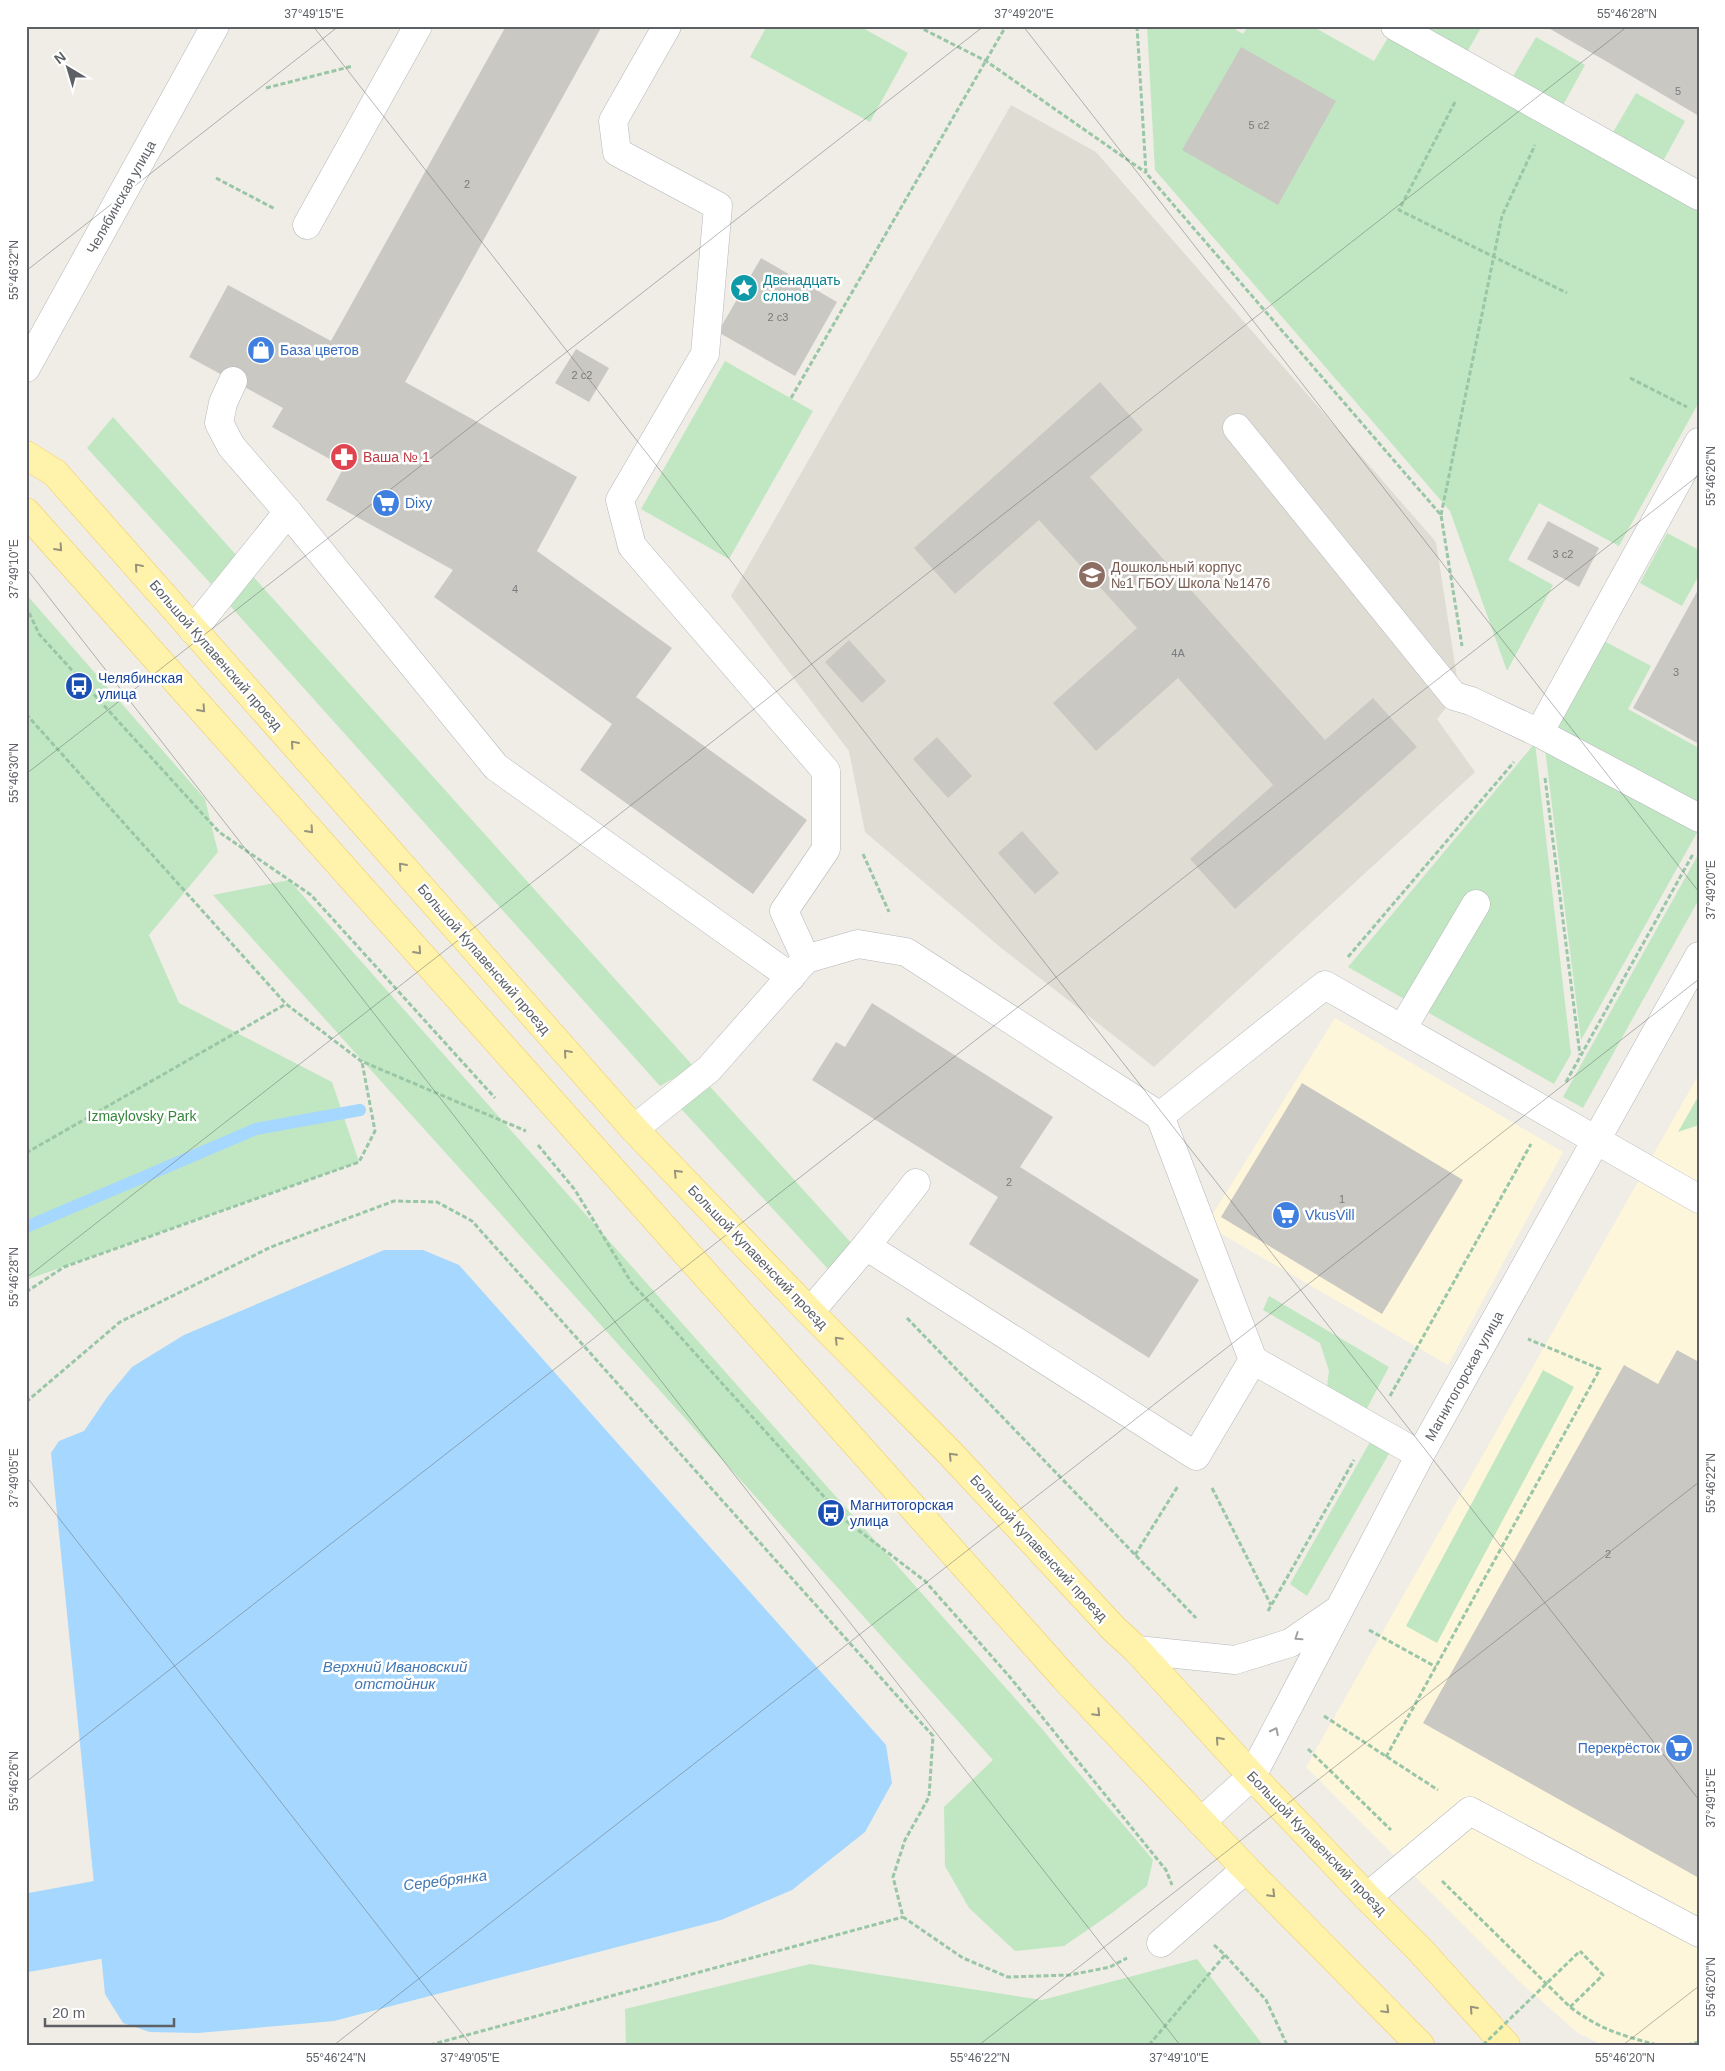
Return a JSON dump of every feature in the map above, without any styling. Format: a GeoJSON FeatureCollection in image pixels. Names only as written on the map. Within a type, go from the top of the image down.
{"type":"FeatureCollection","features":[{"type":"Feature","properties":{"kind":"main road","name":"Большой Купавенский проезд"},"geometry":{"type":"LineString","coordinates":[[26,456],[55,473],[634,1129],[810,1312],[950,1453],[1114,1629],[1137,1650],[1252,1776],[1421,1951],[1506,2045]]}},
{"type":"Feature","properties":{"kind":"main road"},"geometry":{"type":"LineString","coordinates":[[26,512],[1057,1670],[1246,1869],[1420,2045]]}},
{"type":"Feature","properties":{"kind":"street","name":"Челябинская улица"},"geometry":{"type":"LineString","coordinates":[[26,368],[215,26]]}},
{"type":"Feature","properties":{"kind":"street"},"geometry":{"type":"LineString","coordinates":[[307,225],[418,26]]}},
{"type":"Feature","properties":{"kind":"street"},"geometry":{"type":"LineString","coordinates":[[667,26],[613,121],[617,152],[718,206],[706,354],[620,500],[632,546],[826,771],[826,849],[784,911],[799,968]]}},
{"type":"Feature","properties":{"kind":"street"},"geometry":{"type":"LineString","coordinates":[[1395,26],[1699,196]]}},
{"type":"Feature","properties":{"kind":"street"},"geometry":{"type":"LineString","coordinates":[[233,381],[223,403],[219,423],[230,446],[288,512],[496,768],[799,968]]}},
{"type":"Feature","properties":{"kind":"street"},"geometry":{"type":"LineString","coordinates":[[1237,428],[1454,696],[1471,701],[1539,733],[1699,818]]}},
{"type":"Feature","properties":{"kind":"street"},"geometry":{"type":"LineString","coordinates":[[1539,733],[1699,442]]}},
{"type":"Feature","properties":{"kind":"street"},"geometry":{"type":"LineString","coordinates":[[193,630],[288,512]]}},
{"type":"Feature","properties":{"kind":"street"},"geometry":{"type":"LineString","coordinates":[[1402,1029],[1476,904]]}},
{"type":"Feature","properties":{"kind":"street"},"geometry":{"type":"LineString","coordinates":[[634,1129],[709,1069],[799,968],[858,944],[906,952],[1160,1116],[1253,1360],[1420,1455]]}},
{"type":"Feature","properties":{"kind":"street","name":"Магнитогорская улица"},"geometry":{"type":"LineString","coordinates":[[1137,1650],[1235,1660],[1290,1643],[1338,1610],[1420,1455],[1699,956]]}},
{"type":"Feature","properties":{"kind":"street"},"geometry":{"type":"LineString","coordinates":[[1160,1116],[1325,985],[1699,1199]]}},
{"type":"Feature","properties":{"kind":"street"},"geometry":{"type":"LineString","coordinates":[[810,1312],[916,1184]]}},
{"type":"Feature","properties":{"kind":"street"},"geometry":{"type":"LineString","coordinates":[[866,1246],[1196,1456],[1253,1360]]}},
{"type":"Feature","properties":{"kind":"street"},"geometry":{"type":"LineString","coordinates":[[1201,1822],[1252,1776],[1338,1610]]}},
{"type":"Feature","properties":{"kind":"street"},"geometry":{"type":"LineString","coordinates":[[1367,1897],[1470,1811],[1699,1933]]}},
{"type":"Feature","properties":{"kind":"street"},"geometry":{"type":"LineString","coordinates":[[1161,1943],[1246,1869]]}},
{"type":"Feature","properties":{"kind":"path"},"geometry":{"type":"LineString","coordinates":[[917,26],[986,61],[1146,173],[1441,515]]}},
{"type":"Feature","properties":{"kind":"path"},"geometry":{"type":"LineString","coordinates":[[791,398],[1006,26]]}},
{"type":"Feature","properties":{"kind":"path"},"geometry":{"type":"LineString","coordinates":[[1137,26],[1146,173]]}},
{"type":"Feature","properties":{"kind":"path"},"geometry":{"type":"LineString","coordinates":[[266,88],[403,53]]}},
{"type":"Feature","properties":{"kind":"path"},"geometry":{"type":"LineString","coordinates":[[1472,69],[1399,210],[1567,293]]}},
{"type":"Feature","properties":{"kind":"path"},"geometry":{"type":"LineString","coordinates":[[1471,701],[1441,515],[1502,216],[1550,113]]}},
{"type":"Feature","properties":{"kind":"path"},"geometry":{"type":"LineString","coordinates":[[216,178],[307,225]]}},
{"type":"Feature","properties":{"kind":"path"},"geometry":{"type":"LineString","coordinates":[[1630,378],[1690,409]]}},
{"type":"Feature","properties":{"kind":"path"},"geometry":{"type":"LineString","coordinates":[[26,606],[39,634],[219,832],[311,895],[499,1102]]}},
{"type":"Feature","properties":{"kind":"path"},"geometry":{"type":"LineString","coordinates":[[26,714],[286,1004],[361,1061],[526,1131]]}},
{"type":"Feature","properties":{"kind":"path"},"geometry":{"type":"LineString","coordinates":[[1325,985],[1539,733]]}},
{"type":"Feature","properties":{"kind":"path"},"geometry":{"type":"LineString","coordinates":[[1539,733],[1580,1056]]}},
{"type":"Feature","properties":{"kind":"path"},"geometry":{"type":"LineString","coordinates":[[862,852],[906,952]]}},
{"type":"Feature","properties":{"kind":"path"},"geometry":{"type":"LineString","coordinates":[[1267,1612],[1372,1429],[1694,853]]}},
{"type":"Feature","properties":{"kind":"path"},"geometry":{"type":"LineString","coordinates":[[26,1153],[286,1004]]}},
{"type":"Feature","properties":{"kind":"path"},"geometry":{"type":"LineString","coordinates":[[26,1292],[64,1266],[359,1162],[376,1131],[361,1061]]}},
{"type":"Feature","properties":{"kind":"path"},"geometry":{"type":"LineString","coordinates":[[519,1124],[575,1190],[631,1282],[845,1520],[924,1581],[1009,1676],[1166,1870],[1186,1921],[1226,1955],[1266,2000],[1287,2045]]}},
{"type":"Feature","properties":{"kind":"path"},"geometry":{"type":"LineString","coordinates":[[26,1402],[120,1322],[271,1246],[394,1201],[437,1202],[472,1221],[933,1736],[929,1797],[906,1840],[893,1876],[903,1917],[963,1958],[1008,1977],[1070,1975],[1110,1967],[1138,1952],[1161,1943]]}},
{"type":"Feature","properties":{"kind":"path"},"geometry":{"type":"LineString","coordinates":[[901,1312],[1201,1624]]}},
{"type":"Feature","properties":{"kind":"path"},"geometry":{"type":"LineString","coordinates":[[1386,1757],[1600,1369],[1528,1339]]}},
{"type":"Feature","properties":{"kind":"path"},"geometry":{"type":"LineString","coordinates":[[1196,1456],[1272,1605]]}},
{"type":"Feature","properties":{"kind":"path"},"geometry":{"type":"LineString","coordinates":[[1135,1555],[1196,1456]]}},
{"type":"Feature","properties":{"kind":"path"},"geometry":{"type":"LineString","coordinates":[[1366,1628],[1436,1667]]}},
{"type":"Feature","properties":{"kind":"path"},"geometry":{"type":"LineString","coordinates":[[1319,1712],[1470,1811]]}},
{"type":"Feature","properties":{"kind":"path"},"geometry":{"type":"LineString","coordinates":[[1304,1745],[1570,2008],[1590,2022],[1612,2032],[1657,2045]]}},
{"type":"Feature","properties":{"kind":"path"},"geometry":{"type":"LineString","coordinates":[[430,2045],[903,1917]]}},
{"type":"Feature","properties":{"kind":"path"},"geometry":{"type":"LineString","coordinates":[[1483,2045],[1580,1951],[1603,1976],[1570,2008]]}},
{"type":"Feature","properties":{"kind":"path"},"geometry":{"type":"LineString","coordinates":[[1150,2045],[1226,1955]]}},
{"type":"Feature","properties":{"kind":"path"},"geometry":{"type":"LineString","coordinates":[[1687,2045],[1699,2042]]}},
{"type":"Feature","properties":{"kind":"shaded area","name":"Дошкольный корпус №1 ГБОУ Школа №1476"},"geometry":{"type":"Polygon","coordinates":[[[1011,105],[1096,152],[1436,542],[1459,691],[1437,719],[1475,772],[1154,1067],[1000,947],[865,832],[849,751],[731,596],[1011,105]]]}},
{"type":"Feature","properties":{"kind":"shaded area"},"geometry":{"type":"Polygon","coordinates":[[[1335,1018],[1563,1152],[1448,1365],[1206,1225],[1335,1018]]]}},
{"type":"Feature","properties":{"kind":"shaded area"},"geometry":{"type":"Polygon","coordinates":[[[1699,1074],[1699,2045],[1602,2045],[1578,2033],[1521,1983],[1306,1767],[1699,1074]]]}},
{"type":"Feature","properties":{"kind":"green space"},"geometry":{"type":"Polygon","coordinates":[[[767,26],[859,26],[908,53],[870,122],[750,57],[767,26]]]}},
{"type":"Feature","properties":{"kind":"green space"},"geometry":{"type":"Polygon","coordinates":[[[1147,26],[1230,26],[1243,34],[1248,26],[1312,26],[1374,61],[1389,36],[1699,207],[1699,402],[1619,546],[1539,503],[1508,560],[1553,585],[1507,671],[1450,511],[1155,170],[1147,26]]]}},
{"type":"Feature","properties":{"kind":"green space"},"geometry":{"type":"Polygon","coordinates":[[[1421,26],[1482,26],[1467,52],[1421,26]]]}},
{"type":"Feature","properties":{"kind":"green space"},"geometry":{"type":"Polygon","coordinates":[[[1536,37],[1585,65],[1562,107],[1512,78],[1536,37]]]}},
{"type":"Feature","properties":{"kind":"green space"},"geometry":{"type":"Polygon","coordinates":[[[1636,93],[1685,121],[1662,163],[1612,134],[1636,93]]]}},
{"type":"Feature","properties":{"kind":"green space"},"geometry":{"type":"Polygon","coordinates":[[[725,361],[813,411],[729,559],[641,509],[725,361]]]}},
{"type":"Feature","properties":{"kind":"green space"},"geometry":{"type":"Polygon","coordinates":[[[113,417],[237,556],[211,584],[87,448],[113,417]]]}},
{"type":"Feature","properties":{"kind":"green space"},"geometry":{"type":"Polygon","coordinates":[[[1667,533],[1699,550],[1699,575],[1682,606],[1640,583],[1667,533]]]}},
{"type":"Feature","properties":{"kind":"green space"},"geometry":{"type":"Polygon","coordinates":[[[250,573],[694,1067],[660,1086],[225,600],[250,573]]]}},
{"type":"Feature","properties":{"kind":"green space","name":"Izmaylovsky Park"},"geometry":{"type":"Polygon","coordinates":[[[26,594],[205,799],[218,852],[149,935],[179,1003],[332,1082],[359,1162],[26,1280],[26,594]]]}},
{"type":"Feature","properties":{"kind":"green space"},"geometry":{"type":"Polygon","coordinates":[[[1604,641],[1651,666],[1628,709],[1699,748],[1699,806],[1558,727],[1604,641]]]}},
{"type":"Feature","properties":{"kind":"green space"},"geometry":{"type":"Polygon","coordinates":[[[1544,741],[1699,829],[1581,1040],[1544,741]]]}},
{"type":"Feature","properties":{"kind":"green space"},"geometry":{"type":"Polygon","coordinates":[[[1535,743],[1571,1054],[1554,1084],[1348,967],[1535,743]]]}},
{"type":"Feature","properties":{"kind":"green space"},"geometry":{"type":"Polygon","coordinates":[[[1699,853],[1699,899],[1583,1108],[1563,1097],[1699,853]]]}},
{"type":"Feature","properties":{"kind":"green space"},"geometry":{"type":"Polygon","coordinates":[[[289,880],[1043,1730],[1153,1860],[1147,1886],[1064,1946],[1015,1951],[969,1908],[945,1866],[944,1807],[993,1760],[213,895],[289,880]]]}},
{"type":"Feature","properties":{"kind":"green space"},"geometry":{"type":"Polygon","coordinates":[[[706,1082],[853,1245],[828,1269],[674,1101],[706,1082]]]}},
{"type":"Feature","properties":{"kind":"green space"},"geometry":{"type":"Polygon","coordinates":[[[1699,1095],[1699,1125],[1678,1132],[1699,1095]]]}},
{"type":"Feature","properties":{"kind":"green space"},"geometry":{"type":"Polygon","coordinates":[[[1269,1296],[1389,1367],[1366,1410],[1327,1387],[1329,1371],[1320,1343],[1263,1310],[1269,1296]]]}},
{"type":"Feature","properties":{"kind":"green space"},"geometry":{"type":"Polygon","coordinates":[[[1543,1370],[1574,1387],[1437,1643],[1406,1626],[1543,1370]]]}},
{"type":"Feature","properties":{"kind":"green space"},"geometry":{"type":"Polygon","coordinates":[[[1370,1442],[1390,1452],[1307,1596],[1290,1584],[1370,1442]]]}},
{"type":"Feature","properties":{"kind":"green space"},"geometry":{"type":"Polygon","coordinates":[[[1197,1959],[1263,2045],[626,2045],[625,2009],[810,1964],[1042,2000],[1197,1959]]]}},
{"type":"Feature","properties":{"kind":"water","name":"Верхний Ивановский отстойник"},"geometry":{"type":"Polygon","coordinates":[[[384,1250],[423,1250],[459,1265],[886,1745],[892,1783],[865,1832],[792,1890],[721,1920],[334,2021],[198,2033],[150,2032],[123,2023],[105,1994],[51,1453],[59,1441],[84,1431],[108,1396],[132,1367],[184,1335],[384,1250]]]}},
{"type":"Feature","properties":{"kind":"building"},"geometry":{"type":"Polygon","coordinates":[[[506,26],[602,26],[405,382],[577,477],[537,551],[672,648],[636,697],[807,820],[753,894],[580,770],[612,724],[434,597],[453,570],[326,500],[344,467],[272,427],[283,408],[189,357],[228,285],[331,341],[506,26]]]}},
{"type":"Feature","properties":{"kind":"building"},"geometry":{"type":"Polygon","coordinates":[[[1545,26],[1699,26],[1699,116],[1616,67],[1545,26]]]}},
{"type":"Feature","properties":{"kind":"building"},"geometry":{"type":"Polygon","coordinates":[[[1241,47],[1336,101],[1278,205],[1182,150],[1241,47]]]}},
{"type":"Feature","properties":{"kind":"building"},"geometry":{"type":"Polygon","coordinates":[[[761,258],[837,302],[795,376],[718,332],[761,258]]]}},
{"type":"Feature","properties":{"kind":"building"},"geometry":{"type":"Polygon","coordinates":[[[576,349],[609,368],[589,402],[555,383],[576,349]]]}},
{"type":"Feature","properties":{"kind":"building"},"geometry":{"type":"Polygon","coordinates":[[[1100,382],[1143,430],[1090,477],[1325,740],[1373,698],[1417,747],[1235,909],[1190,859],[1273,785],[1178,678],[1096,751],[1053,703],[1137,628],[1039,520],[955,594],[914,548],[1100,382]]]}},
{"type":"Feature","properties":{"kind":"building"},"geometry":{"type":"Polygon","coordinates":[[[1548,521],[1599,548],[1579,587],[1527,559],[1548,521]]]}},
{"type":"Feature","properties":{"kind":"building"},"geometry":{"type":"Polygon","coordinates":[[[1699,588],[1699,744],[1633,708],[1699,588]]]}},
{"type":"Feature","properties":{"kind":"building"},"geometry":{"type":"Polygon","coordinates":[[[849,640],[886,681],[862,703],[825,662],[849,640]]]}},
{"type":"Feature","properties":{"kind":"building"},"geometry":{"type":"Polygon","coordinates":[[[937,737],[972,776],[948,798],[913,759],[937,737]]]}},
{"type":"Feature","properties":{"kind":"building"},"geometry":{"type":"Polygon","coordinates":[[[1022,831],[1059,873],[1035,894],[998,853],[1022,831]]]}},
{"type":"Feature","properties":{"kind":"building"},"geometry":{"type":"Polygon","coordinates":[[[872,1003],[1053,1117],[1020,1167],[1199,1280],[1149,1358],[969,1244],[998,1197],[812,1080],[836,1042],[845,1047],[872,1003]]]}},
{"type":"Feature","properties":{"kind":"building"},"geometry":{"type":"Polygon","coordinates":[[[1302,1083],[1463,1180],[1382,1314],[1221,1217],[1302,1083]]]}},
{"type":"Feature","properties":{"kind":"building"},"geometry":{"type":"Polygon","coordinates":[[[1677,1350],[1699,1362],[1699,1878],[1423,1723],[1624,1365],[1658,1384],[1677,1350]]]}},
{"type":"Feature","properties":{"kind":"waterway"},"geometry":{"type":"LineString","coordinates":[[26,1227],[256,1129],[360,1110]]}},
{"type":"Feature","properties":{"kind":"waterway","name":"Серебрянка"},"geometry":{"type":"LineString","coordinates":[[26,1933],[97,1920],[205,1908]]}},
{"type":"Feature","properties":{"kind":"place","name":"Двенадцать слонов"},"geometry":{"type":"Point","coordinates":[744,288]}},
{"type":"Feature","properties":{"kind":"place","name":"База цветов"},"geometry":{"type":"Point","coordinates":[261,350]}},
{"type":"Feature","properties":{"kind":"place","name":"Ваша № 1"},"geometry":{"type":"Point","coordinates":[344,457]}},
{"type":"Feature","properties":{"kind":"place","name":"Dixy"},"geometry":{"type":"Point","coordinates":[386,503]}},
{"type":"Feature","properties":{"kind":"place","name":"Дошкольный корпус №1 ГБОУ Школа №1476"},"geometry":{"type":"Point","coordinates":[1092,575]}},
{"type":"Feature","properties":{"kind":"place","name":"Челябинская улица"},"geometry":{"type":"Point","coordinates":[79,686]}},
{"type":"Feature","properties":{"kind":"place","name":"VkusVill"},"geometry":{"type":"Point","coordinates":[1286,1215]}},
{"type":"Feature","properties":{"kind":"place","name":"Магнитогорская улица"},"geometry":{"type":"Point","coordinates":[831,1513]}},
{"type":"Feature","properties":{"kind":"place","name":"Перекрёсток"},"geometry":{"type":"Point","coordinates":[1679,1748]}}]}
